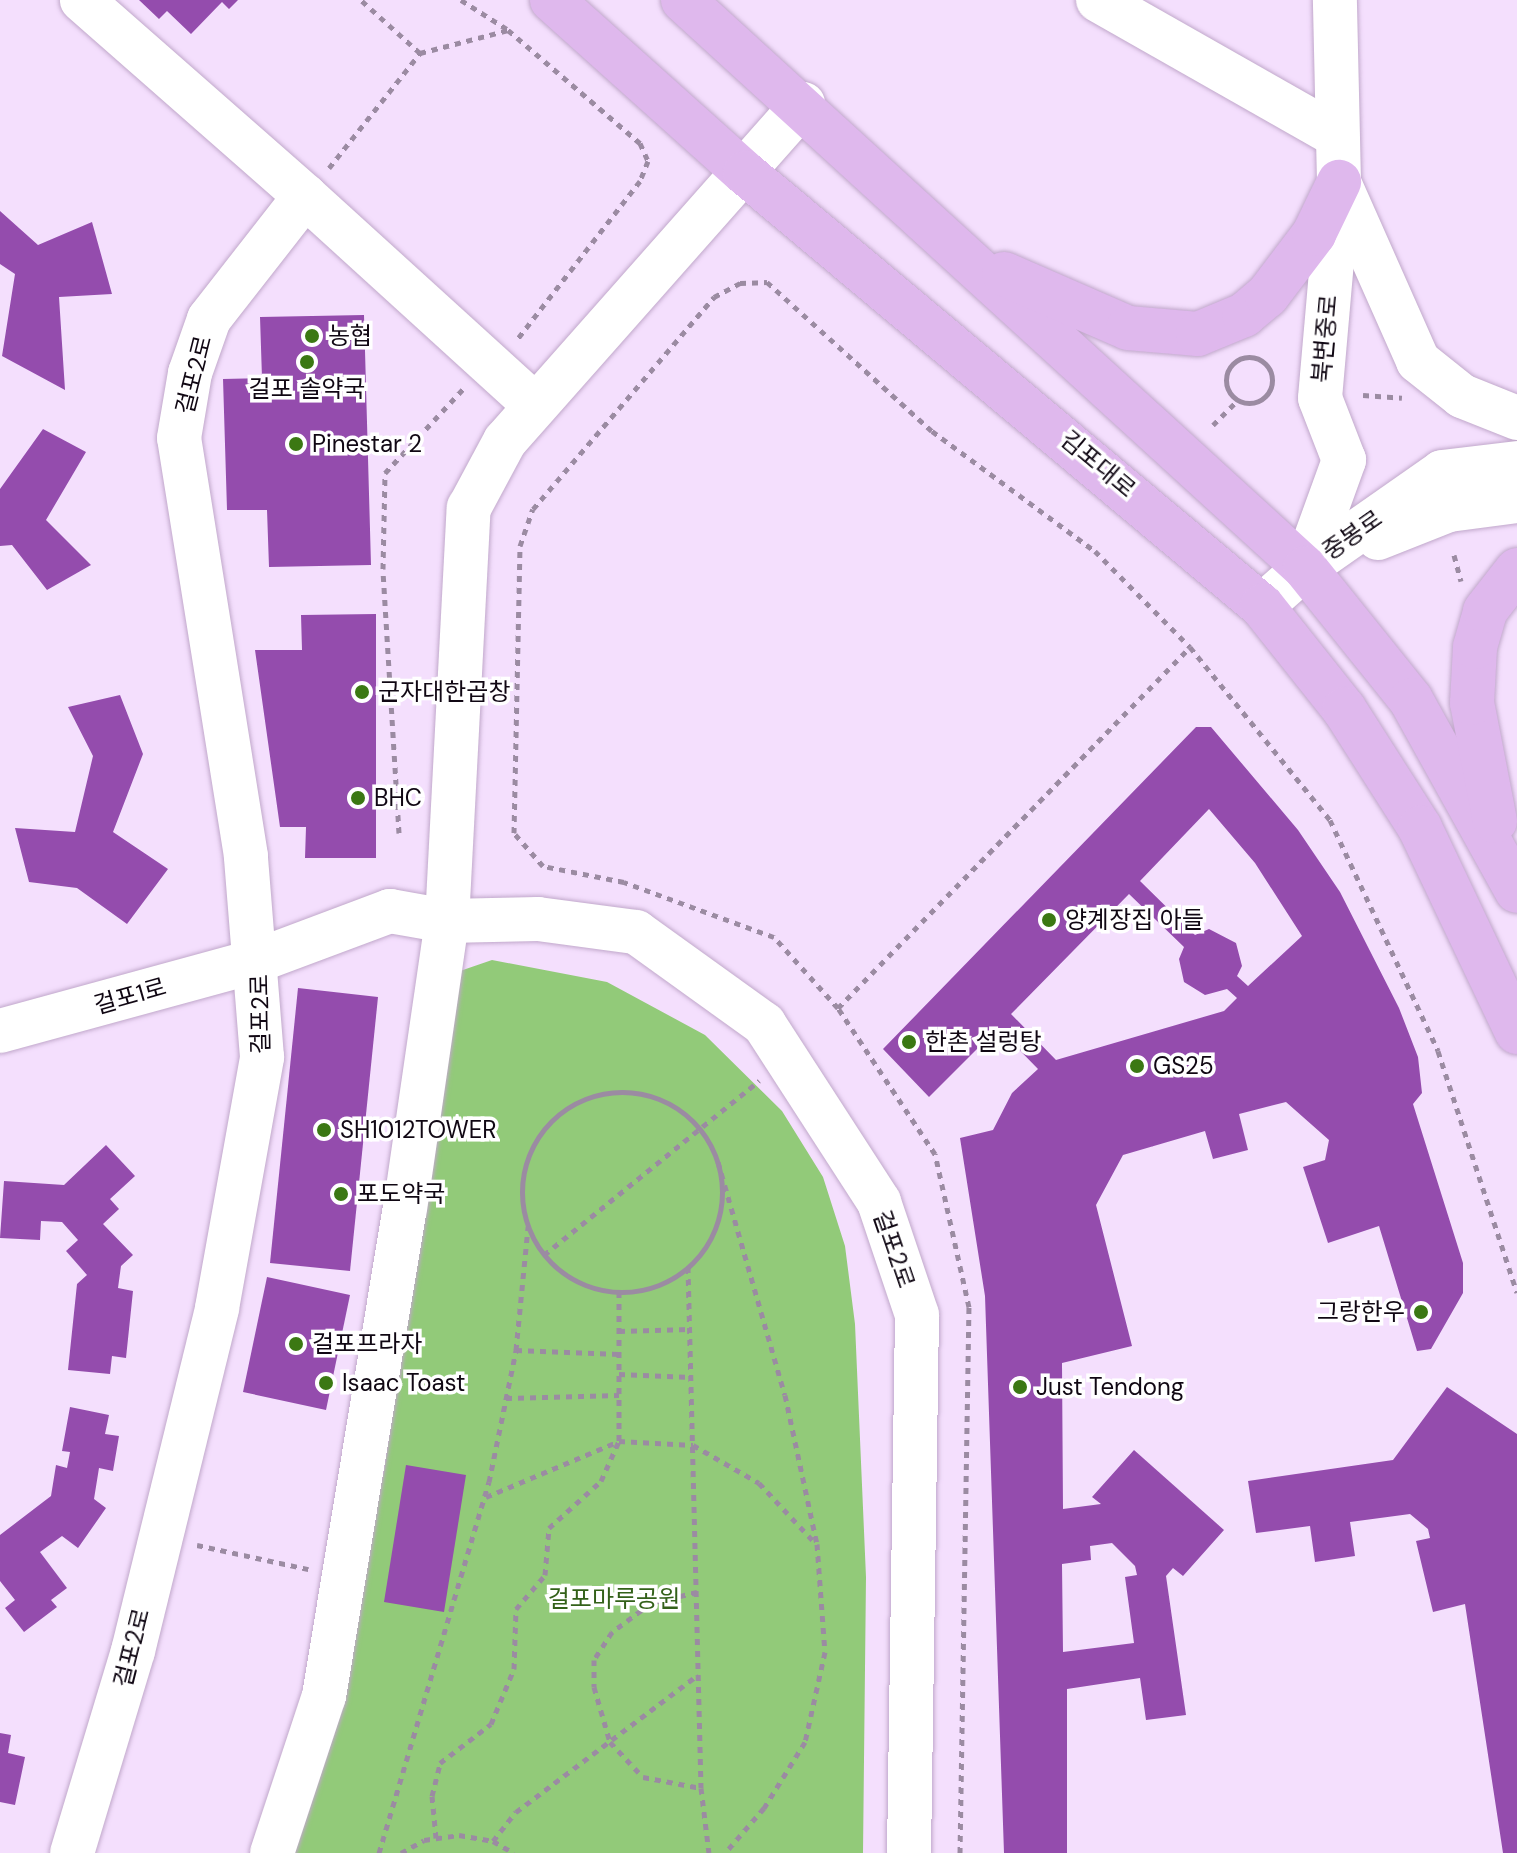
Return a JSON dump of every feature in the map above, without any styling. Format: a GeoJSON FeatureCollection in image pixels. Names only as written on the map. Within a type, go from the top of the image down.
{"type":"FeatureCollection","features":[{"type":"Feature","properties":{"kind":"main road","name":"김포대로"},"geometry":{"type":"LineString","coordinates":[[552,0],[745,173],[1262,606],[1344,709],[1420,828],[1517,1032]]}},
{"type":"Feature","properties":{"kind":"main road"},"geometry":{"type":"LineString","coordinates":[[683,0],[803,104],[1305,568],[1411,700],[1509,873]]}},
{"type":"Feature","properties":{"kind":"main road"},"geometry":{"type":"LineString","coordinates":[[966,256],[1128,328],[1198,334],[1244,315],[1267,296],[1314,234],[1339,182]]}},
{"type":"Feature","properties":{"kind":"main road"},"geometry":{"type":"LineString","coordinates":[[1509,873],[1472,703],[1485,611],[1517,570]]}},
{"type":"Feature","properties":{"kind":"street"},"geometry":{"type":"LineString","coordinates":[[82,0],[312,189],[535,405]]}},
{"type":"Feature","properties":{"kind":"street"},"geometry":{"type":"LineString","coordinates":[[1098,0],[1337,136]]}},
{"type":"Feature","properties":{"kind":"street","name":"북변중로"},"geometry":{"type":"LineString","coordinates":[[1262,606],[1305,568],[1344,460],[1320,398],[1339,182],[1335,0]]}},
{"type":"Feature","properties":{"kind":"street"},"geometry":{"type":"LineString","coordinates":[[272,1853],[324,1696],[447,921],[469,508],[505,441],[803,104]]}},
{"type":"Feature","properties":{"kind":"street"},"geometry":{"type":"LineString","coordinates":[[1339,182],[1418,361],[1462,396],[1517,418]]}},
{"type":"Feature","properties":{"kind":"street","name":"걸포2로"},"geometry":{"type":"LineString","coordinates":[[72,1853],[133,1651],[157,1536],[217,1308],[249,1153],[262,1057],[259,960],[179,438],[209,319],[312,189]]}},
{"type":"Feature","properties":{"kind":"street","name":"중봉로"},"geometry":{"type":"LineString","coordinates":[[1305,568],[1442,472],[1517,463]]}},
{"type":"Feature","properties":{"kind":"street","name":"중봉로"},"geometry":{"type":"LineString","coordinates":[[1305,568],[1449,510],[1517,501]]}},
{"type":"Feature","properties":{"kind":"street","name":"걸포2로"},"geometry":{"type":"LineString","coordinates":[[259,960],[390,911],[447,921],[538,919],[636,932],[764,1024],[879,1202],[917,1315],[909,1853]]}},
{"type":"Feature","properties":{"kind":"street","name":"걸포1로"},"geometry":{"type":"LineString","coordinates":[[0,1031],[259,960]]}},
{"type":"Feature","properties":{"kind":"path"},"geometry":{"type":"LineString","coordinates":[[361,0],[420,53]]}},
{"type":"Feature","properties":{"kind":"path"},"geometry":{"type":"LineString","coordinates":[[461,0],[508,30],[640,143],[648,161],[640,181],[519,338],[507,338]]}},
{"type":"Feature","properties":{"kind":"path"},"geometry":{"type":"LineString","coordinates":[[312,189],[420,53],[508,30]]}},
{"type":"Feature","properties":{"kind":"path"},"geometry":{"type":"LineString","coordinates":[[1190,647],[838,1008],[774,937],[624,882],[543,866],[514,833],[520,546],[533,509],[714,297],[740,283],[767,282],[932,431],[1095,551],[1190,647],[1330,820],[1438,1051],[1517,1292]]}},
{"type":"Feature","properties":{"kind":"path"},"geometry":{"type":"LineString","coordinates":[[1213,425],[1238,400],[1259,400],[1269,390],[1269,369],[1258,359],[1236,360],[1227,373],[1227,388],[1238,400]]}},
{"type":"Feature","properties":{"kind":"path"},"geometry":{"type":"LineString","coordinates":[[399,833],[383,569],[385,473],[465,386],[462,376]]}},
{"type":"Feature","properties":{"kind":"path"},"geometry":{"type":"LineString","coordinates":[[1363,395],[1411,399]]}},
{"type":"Feature","properties":{"kind":"path"},"geometry":{"type":"LineString","coordinates":[[544,1255],[702,1131],[763,1078]]}},
{"type":"Feature","properties":{"kind":"path"},"geometry":{"type":"LineString","coordinates":[[379,1853],[485,1497],[506,1398],[516,1350],[528,1227],[522,1196],[525,1164],[539,1136],[560,1113],[588,1097],[619,1091],[651,1095],[679,1109],[702,1131],[718,1162],[785,1395],[817,1544],[825,1652],[805,1742],[764,1808],[725,1853]]}},
{"type":"Feature","properties":{"kind":"path"},"geometry":{"type":"LineString","coordinates":[[528,1227],[544,1255],[570,1277],[619,1291],[670,1280],[688,1266],[715,1230],[723,1196],[718,1162]]}},
{"type":"Feature","properties":{"kind":"path"},"geometry":{"type":"LineString","coordinates":[[688,1266],[701,1788],[709,1853]]}},
{"type":"Feature","properties":{"kind":"path"},"geometry":{"type":"LineString","coordinates":[[436,1838],[432,1796],[440,1763],[491,1724],[514,1669],[516,1609],[545,1575],[549,1528],[601,1481],[619,1441],[619,1291]]}},
{"type":"Feature","properties":{"kind":"path"},"geometry":{"type":"LineString","coordinates":[[619,1331],[690,1329]]}},
{"type":"Feature","properties":{"kind":"path"},"geometry":{"type":"LineString","coordinates":[[516,1350],[619,1354]]}},
{"type":"Feature","properties":{"kind":"path"},"geometry":{"type":"LineString","coordinates":[[619,1374],[691,1377]]}},
{"type":"Feature","properties":{"kind":"path"},"geometry":{"type":"LineString","coordinates":[[506,1398],[619,1395]]}},
{"type":"Feature","properties":{"kind":"path"},"geometry":{"type":"LineString","coordinates":[[485,1497],[619,1441],[693,1445],[759,1483],[817,1544]]}},
{"type":"Feature","properties":{"kind":"path"},"geometry":{"type":"LineString","coordinates":[[157,1536],[345,1577]]}},
{"type":"Feature","properties":{"kind":"path"},"geometry":{"type":"LineString","coordinates":[[697,1592],[651,1603],[612,1632],[594,1660],[594,1687],[610,1742],[643,1777],[701,1788]]}},
{"type":"Feature","properties":{"kind":"path"},"geometry":{"type":"LineString","coordinates":[[493,1841],[516,1812],[698,1674]]}},
{"type":"Feature","properties":{"kind":"path"},"geometry":{"type":"LineString","coordinates":[[401,1853],[436,1838],[459,1835],[493,1841],[514,1853]]}},
{"type":"Feature","properties":{"kind":"green space","name":"걸포마루공원"},"geometry":{"type":"Polygon","coordinates":[[[492,960],[607,982],[705,1035],[782,1111],[823,1177],[845,1246],[855,1324],[866,1577],[863,1853],[282,1853],[332,1699],[384,1471],[460,971],[492,960]]]}},
{"type":"Feature","properties":{"kind":"building"},"geometry":{"type":"Polygon","coordinates":[[[139,0],[238,0],[229,9],[222,2],[191,34],[167,11],[159,19],[139,0]]]}},
{"type":"Feature","properties":{"kind":"building"},"geometry":{"type":"Polygon","coordinates":[[[0,211],[38,245],[92,222],[112,294],[59,297],[65,390],[2,356],[15,274],[0,264],[0,211]]]}},
{"type":"Feature","properties":{"kind":"building","name":"Pinestar 2"},"geometry":{"type":"Polygon","coordinates":[[[364,315],[371,565],[269,567],[267,510],[227,510],[223,379],[262,378],[260,317],[364,315]]]}},
{"type":"Feature","properties":{"kind":"building"},"geometry":{"type":"Polygon","coordinates":[[[43,429],[86,452],[46,520],[91,565],[47,590],[12,545],[0,546],[0,489],[43,429]]]}},
{"type":"Feature","properties":{"kind":"building"},"geometry":{"type":"Polygon","coordinates":[[[376,614],[376,858],[305,858],[306,827],[280,827],[255,650],[302,650],[301,615],[376,614]]]}},
{"type":"Feature","properties":{"kind":"building"},"geometry":{"type":"Polygon","coordinates":[[[120,695],[143,754],[113,832],[168,869],[127,924],[77,888],[29,882],[15,828],[75,832],[93,756],[68,707],[120,695]]]}},
{"type":"Feature","properties":{"kind":"building"},"geometry":{"type":"Polygon","coordinates":[[[1196,727],[1211,727],[1298,830],[1340,892],[1399,1008],[1418,1057],[1422,1093],[1413,1104],[1463,1263],[1463,1293],[1431,1349],[1417,1351],[1379,1226],[1328,1243],[1303,1167],[1325,1160],[1329,1140],[1286,1102],[1239,1114],[1248,1150],[1213,1159],[1205,1131],[1123,1155],[1096,1205],[1132,1346],[1062,1363],[1063,1509],[1101,1504],[1092,1497],[1134,1450],[1224,1530],[1183,1576],[1173,1568],[1166,1576],[1186,1715],[1146,1720],[1140,1678],[1067,1689],[1067,1853],[1004,1853],[985,1296],[960,1138],[993,1130],[1012,1093],[1038,1069],[998,1028],[929,1097],[883,1049],[1196,727]],[[1209,809],[1140,881],[1195,935],[1209,929],[1236,943],[1242,966],[1237,976],[1248,986],[1302,936],[1255,863],[1209,809]],[[1129,894],[1011,1014],[1056,1060],[1224,1011],[1237,998],[1227,989],[1205,995],[1184,982],[1179,959],[1184,947],[1129,894]],[[1112,1543],[1090,1546],[1091,1560],[1062,1564],[1063,1652],[1134,1643],[1125,1577],[1137,1575],[1135,1566],[1112,1543]]]}},
{"type":"Feature","properties":{"kind":"building","name":"SH1012TOWER"},"geometry":{"type":"Polygon","coordinates":[[[298,988],[378,997],[350,1271],[270,1263],[298,988]]]}},
{"type":"Feature","properties":{"kind":"building"},"geometry":{"type":"Polygon","coordinates":[[[106,1145],[135,1176],[110,1199],[119,1209],[103,1224],[133,1255],[121,1266],[118,1288],[133,1291],[126,1358],[112,1356],[110,1374],[68,1370],[77,1284],[87,1275],[66,1251],[78,1240],[62,1222],[41,1221],[40,1240],[0,1238],[4,1181],[64,1185],[106,1145]]]}},
{"type":"Feature","properties":{"kind":"building","name":"걸포프라자"},"geometry":{"type":"Polygon","coordinates":[[[267,1277],[350,1295],[326,1410],[243,1392],[267,1277]]]}},
{"type":"Feature","properties":{"kind":"building"},"geometry":{"type":"Polygon","coordinates":[[[1447,1387],[1517,1434],[1517,1853],[1503,1853],[1465,1604],[1433,1612],[1416,1541],[1430,1538],[1428,1529],[1410,1514],[1350,1522],[1355,1556],[1315,1562],[1310,1526],[1256,1533],[1248,1481],[1393,1460],[1447,1387]]]}},
{"type":"Feature","properties":{"kind":"building"},"geometry":{"type":"Polygon","coordinates":[[[70,1407],[109,1415],[105,1434],[119,1436],[113,1471],[99,1468],[94,1499],[106,1508],[78,1548],[62,1536],[40,1552],[67,1588],[51,1600],[57,1607],[24,1632],[5,1608],[15,1600],[0,1581],[0,1535],[51,1496],[56,1465],[67,1468],[70,1452],[62,1451],[70,1407]]]}},
{"type":"Feature","properties":{"kind":"building"},"geometry":{"type":"Polygon","coordinates":[[[406,1465],[466,1475],[444,1612],[384,1602],[406,1465]]]}},
{"type":"Feature","properties":{"kind":"building"},"geometry":{"type":"Polygon","coordinates":[[[0,1733],[11,1735],[8,1753],[25,1757],[15,1805],[0,1802],[0,1733]]]}},
{"type":"Feature","properties":{"kind":"place","name":"농협"},"geometry":{"type":"Point","coordinates":[312,336]}},
{"type":"Feature","properties":{"kind":"place","name":"걸포 솔약국"},"geometry":{"type":"Point","coordinates":[307,362]}},
{"type":"Feature","properties":{"kind":"place","name":"Pinestar 2"},"geometry":{"type":"Point","coordinates":[296,444]}},
{"type":"Feature","properties":{"kind":"place","name":"군자대한곱창"},"geometry":{"type":"Point","coordinates":[362,692]}},
{"type":"Feature","properties":{"kind":"place","name":"BHC"},"geometry":{"type":"Point","coordinates":[358,798]}},
{"type":"Feature","properties":{"kind":"place","name":"양계장집 아들"},"geometry":{"type":"Point","coordinates":[1049,920]}},
{"type":"Feature","properties":{"kind":"place","name":"한촌 설렁탕"},"geometry":{"type":"Point","coordinates":[909,1042]}},
{"type":"Feature","properties":{"kind":"place","name":"GS25"},"geometry":{"type":"Point","coordinates":[1137,1066]}},
{"type":"Feature","properties":{"kind":"place","name":"SH1012TOWER"},"geometry":{"type":"Point","coordinates":[324,1130]}},
{"type":"Feature","properties":{"kind":"place","name":"포도약국"},"geometry":{"type":"Point","coordinates":[341,1194]}},
{"type":"Feature","properties":{"kind":"place","name":"그랑한우"},"geometry":{"type":"Point","coordinates":[1421,1312]}},
{"type":"Feature","properties":{"kind":"place","name":"걸포프라자"},"geometry":{"type":"Point","coordinates":[296,1344]}},
{"type":"Feature","properties":{"kind":"place","name":"Isaac Toast"},"geometry":{"type":"Point","coordinates":[326,1383]}},
{"type":"Feature","properties":{"kind":"place","name":"Just Tendong"},"geometry":{"type":"Point","coordinates":[1020,1387]}}]}
